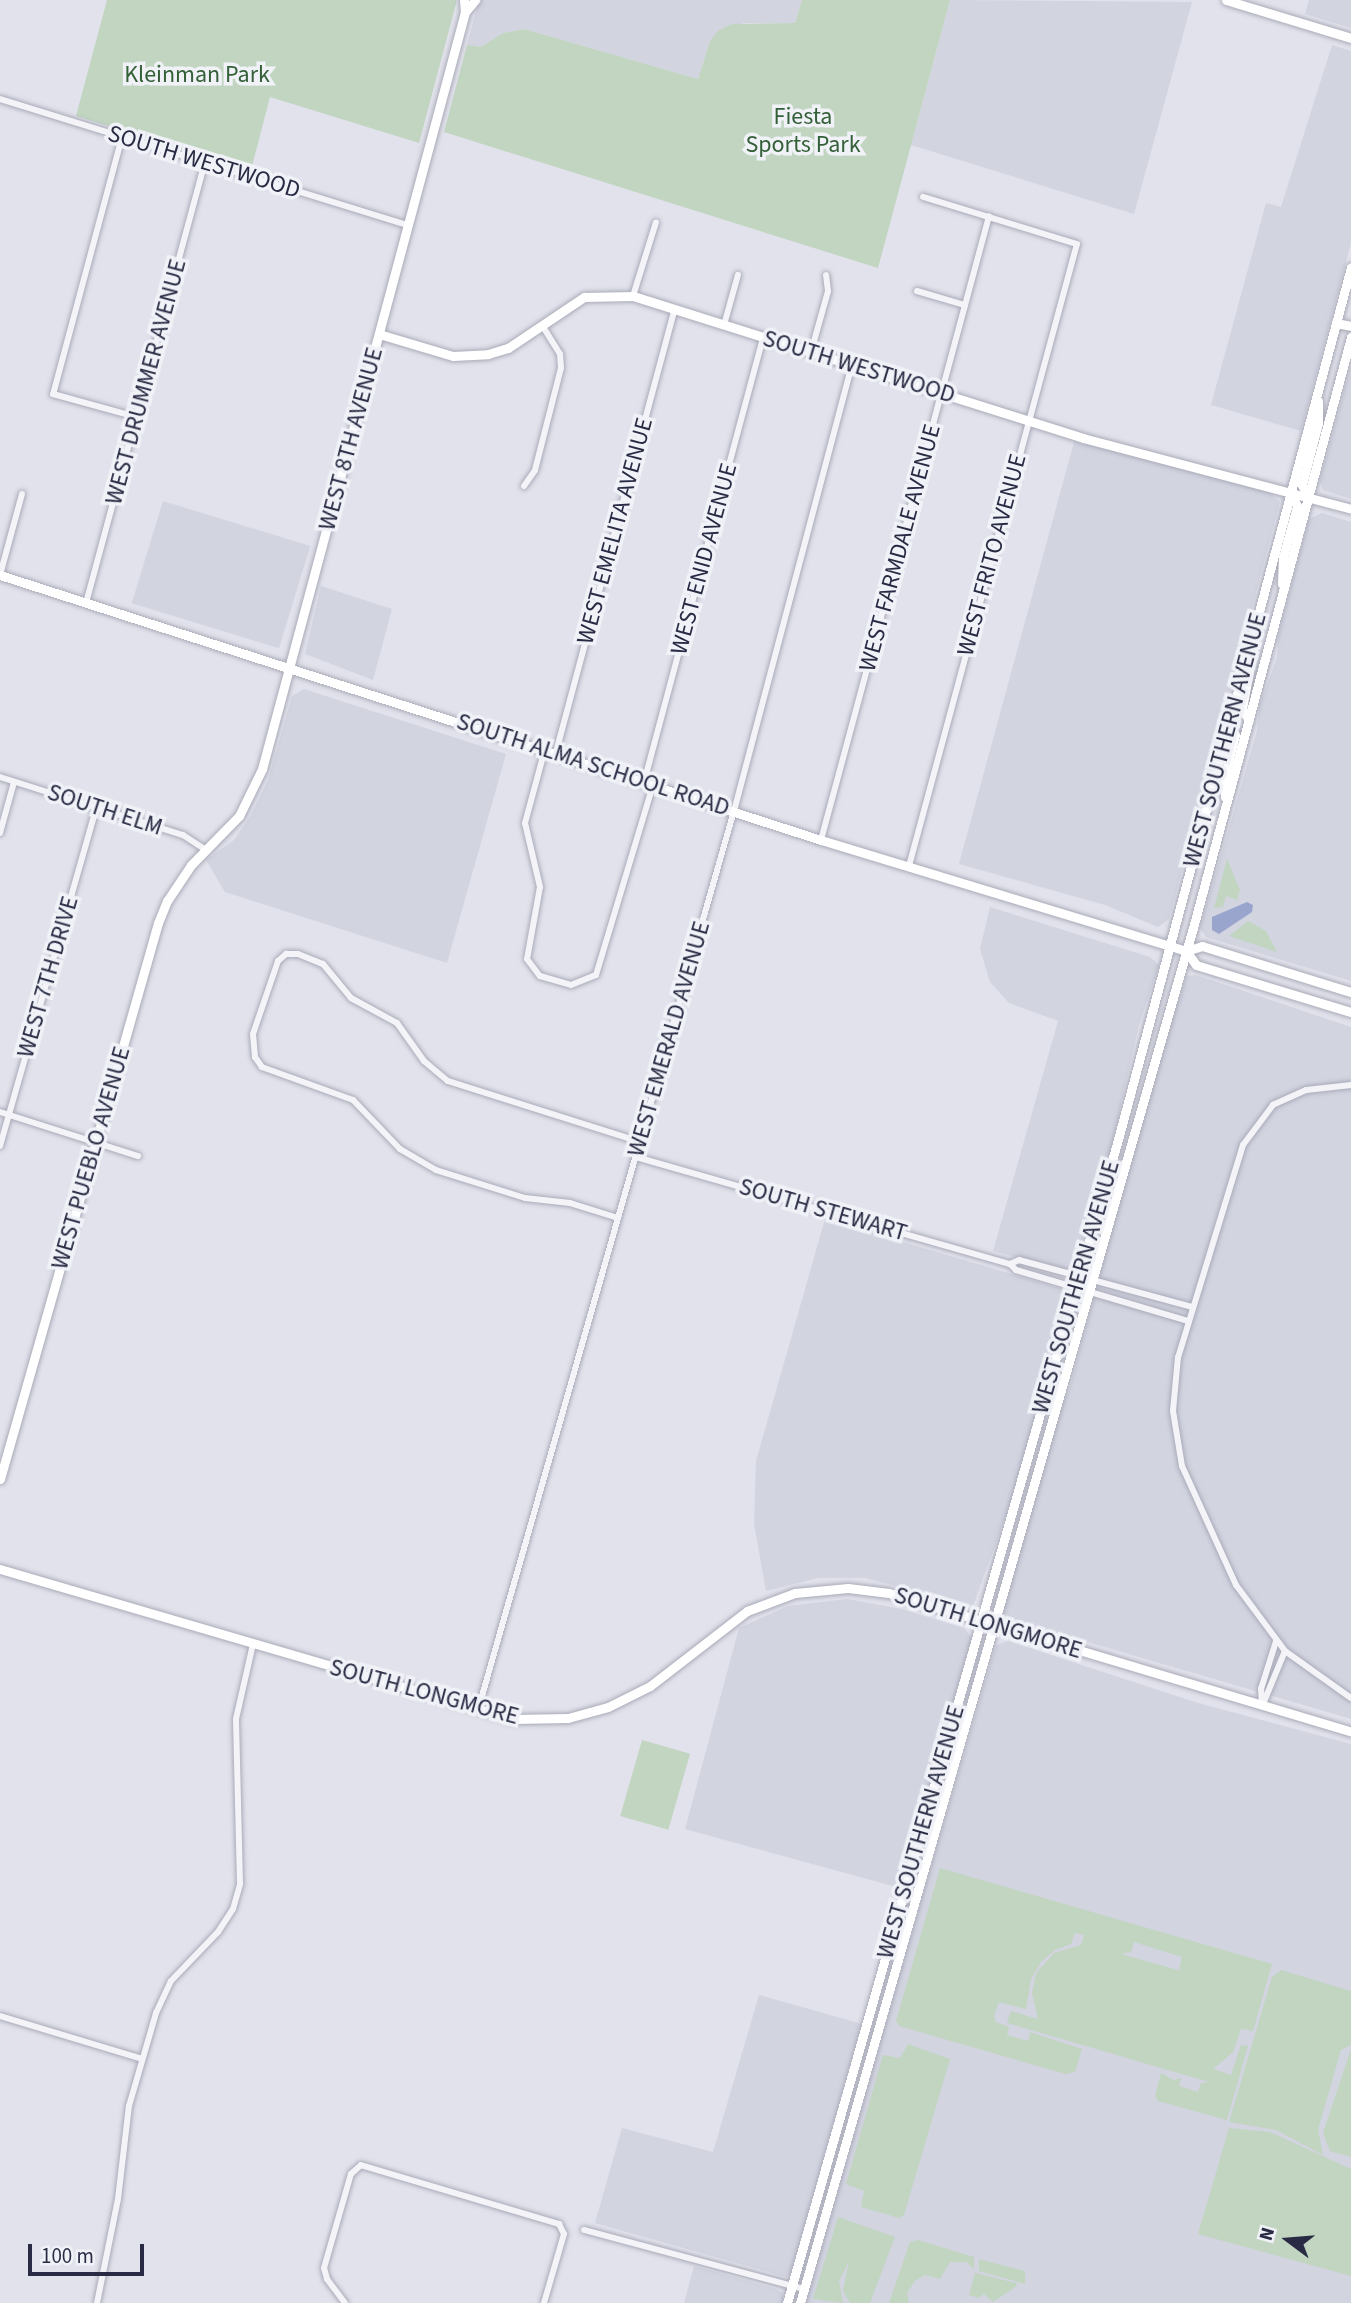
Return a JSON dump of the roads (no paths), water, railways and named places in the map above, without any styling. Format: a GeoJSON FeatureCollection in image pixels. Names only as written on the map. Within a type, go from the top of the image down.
{"type":"FeatureCollection","features":[{"type":"Feature","properties":{"kind":"main road","name":"WEST 8TH AVENUE"},"geometry":{"type":"LineString","coordinates":[[206,850],[239,816],[253,790],[290,668],[465,12],[464,0]]}},
{"type":"Feature","properties":{"kind":"main road","name":"WEST 8TH AVENUE"},"geometry":{"type":"LineString","coordinates":[[465,12],[475,0]]}},
{"type":"Feature","properties":{"kind":"main road"},"geometry":{"type":"LineString","coordinates":[[1226,0],[1351,38]]}},
{"type":"Feature","properties":{"kind":"main road","name":"WEST SOUTHERN AVENUE"},"geometry":{"type":"LineString","coordinates":[[787,2303],[1076,1286],[1170,946],[1351,267]]}},
{"type":"Feature","properties":{"kind":"main road","name":"SOUTH WESTWOOD"},"geometry":{"type":"LineString","coordinates":[[379,334],[436,352],[475,356],[508,348],[594,294],[633,296],[1028,420],[1351,509]]}},
{"type":"Feature","properties":{"kind":"main road"},"geometry":{"type":"LineString","coordinates":[[1336,323],[1351,326]]}},
{"type":"Feature","properties":{"kind":"main road","name":"WEST SOUTHERN AVENUE"},"geometry":{"type":"LineString","coordinates":[[800,2303],[1226,809],[1351,337]]}},
{"type":"Feature","properties":{"kind":"main road"},"geometry":{"type":"LineString","coordinates":[[1308,496],[1302,485],[1318,423],[1317,393]]}},
{"type":"Feature","properties":{"kind":"main road"},"geometry":{"type":"LineString","coordinates":[[1283,588],[1283,557],[1297,506],[1291,492]]}},
{"type":"Feature","properties":{"kind":"main road","name":"SOUTH ALMA SCHOOL ROAD"},"geometry":{"type":"LineString","coordinates":[[0,575],[545,748],[821,840],[1186,951],[1202,946],[1351,992]]}},
{"type":"Feature","properties":{"kind":"main road"},"geometry":{"type":"LineString","coordinates":[[1249,720],[1242,709],[1252,669],[1253,631]]}},
{"type":"Feature","properties":{"kind":"main road"},"geometry":{"type":"LineString","coordinates":[[1226,809],[1225,775],[1235,735],[1229,721]]}},
{"type":"Feature","properties":{"kind":"main road","name":"WEST PUEBLO AVENUE"},"geometry":{"type":"LineString","coordinates":[[0,1479],[167,901],[206,850]]}},
{"type":"Feature","properties":{"kind":"main road","name":"SOUTH ALMA SCHOOL ROAD"},"geometry":{"type":"LineString","coordinates":[[1186,951],[1196,965],[1351,1012]]}},
{"type":"Feature","properties":{"kind":"main road","name":"SOUTH LONGMORE"},"geometry":{"type":"LineString","coordinates":[[0,1569],[477,1712],[541,1721],[608,1707],[650,1686],[737,1616],[795,1593],[834,1588],[878,1591],[1351,1732]]}},
{"type":"Feature","properties":{"kind":"main road"},"geometry":{"type":"LineString","coordinates":[[933,1837],[929,1825],[946,1762],[943,1752]]}},
{"type":"Feature","properties":{"kind":"street","name":"SOUTH WESTWOOD"},"geometry":{"type":"LineString","coordinates":[[0,99],[408,225]]}},
{"type":"Feature","properties":{"kind":"street"},"geometry":{"type":"LineString","coordinates":[[122,137],[53,394],[136,417]]}},
{"type":"Feature","properties":{"kind":"street","name":"WEST DRUMMER AVENUE"},"geometry":{"type":"LineString","coordinates":[[86,603],[205,162]]}},
{"type":"Feature","properties":{"kind":"street"},"geometry":{"type":"LineString","coordinates":[[923,197],[989,216]]}},
{"type":"Feature","properties":{"kind":"street","name":"WEST FRITO AVENUE"},"geometry":{"type":"LineString","coordinates":[[909,866],[1077,244],[989,216]]}},
{"type":"Feature","properties":{"kind":"street","name":"WEST FARMDALE AVENUE"},"geometry":{"type":"LineString","coordinates":[[821,840],[989,216]]}},
{"type":"Feature","properties":{"kind":"street"},"geometry":{"type":"LineString","coordinates":[[633,296],[656,222]]}},
{"type":"Feature","properties":{"kind":"street"},"geometry":{"type":"LineString","coordinates":[[724,325],[738,275]]}},
{"type":"Feature","properties":{"kind":"street"},"geometry":{"type":"LineString","coordinates":[[811,352],[828,290],[827,275]]}},
{"type":"Feature","properties":{"kind":"street"},"geometry":{"type":"LineString","coordinates":[[917,291],[965,305]]}},
{"type":"Feature","properties":{"kind":"street","name":"WEST EMELITA AVENUE"},"geometry":{"type":"LineString","coordinates":[[555,752],[675,309]]}},
{"type":"Feature","properties":{"kind":"street"},"geometry":{"type":"LineString","coordinates":[[524,485],[535,470],[561,368],[560,354],[542,325]]}},
{"type":"Feature","properties":{"kind":"street","name":"WEST ENID AVENUE"},"geometry":{"type":"LineString","coordinates":[[545,748],[525,823],[540,887],[527,959],[533,972],[550,979],[583,983],[601,965],[763,337]]}},
{"type":"Feature","properties":{"kind":"street","name":"WEST EMERALD AVENUE"},"geometry":{"type":"LineString","coordinates":[[477,1712],[734,811],[852,365]]}},
{"type":"Feature","properties":{"kind":"street"},"geometry":{"type":"LineString","coordinates":[[0,575],[22,494]]}},
{"type":"Feature","properties":{"kind":"street","name":"SOUTH ELM"},"geometry":{"type":"LineString","coordinates":[[0,777],[183,835],[206,850]]}},
{"type":"Feature","properties":{"kind":"street"},"geometry":{"type":"LineString","coordinates":[[0,833],[15,782]]}},
{"type":"Feature","properties":{"kind":"street","name":"WEST 7TH DRIVE"},"geometry":{"type":"LineString","coordinates":[[0,1146],[96,808]]}},
{"type":"Feature","properties":{"kind":"street"},"geometry":{"type":"LineString","coordinates":[[618,1218],[570,1203],[525,1198],[436,1170],[400,1149],[353,1100],[262,1067],[255,1057],[253,1034],[278,961],[286,954],[298,954],[323,964],[351,998],[397,1023],[424,1061],[448,1081],[640,1142]]}},
{"type":"Feature","properties":{"kind":"street"},"geometry":{"type":"LineString","coordinates":[[1351,1085],[1297,1093],[1273,1105],[1252,1129],[1234,1163],[1188,1321],[1173,1394],[1182,1466],[1236,1585],[1285,1651],[1351,1698]]}},
{"type":"Feature","properties":{"kind":"street"},"geometry":{"type":"LineString","coordinates":[[0,1112],[138,1156]]}},
{"type":"Feature","properties":{"kind":"street","name":"SOUTH STEWART"},"geometry":{"type":"LineString","coordinates":[[636,1157],[1010,1264],[1016,1270],[1188,1321]]}},
{"type":"Feature","properties":{"kind":"street","name":"SOUTH STEWART"},"geometry":{"type":"LineString","coordinates":[[1010,1264],[1018,1260],[1192,1307]]}},
{"type":"Feature","properties":{"kind":"street"},"geometry":{"type":"LineString","coordinates":[[1262,1706],[1261,1689],[1276,1641]]}},
{"type":"Feature","properties":{"kind":"street"},"geometry":{"type":"LineString","coordinates":[[97,2303],[118,2199],[129,2106],[163,1996],[218,1932],[233,1909],[240,1884],[236,1719],[253,1644]]}},
{"type":"Feature","properties":{"kind":"street"},"geometry":{"type":"LineString","coordinates":[[1262,1706],[1285,1651]]}},
{"type":"Feature","properties":{"kind":"street"},"geometry":{"type":"LineString","coordinates":[[0,2015],[142,2059]]}},
{"type":"Feature","properties":{"kind":"street"},"geometry":{"type":"LineString","coordinates":[[345,2303],[327,2279],[324,2268],[351,2174],[361,2165],[559,2224],[564,2234],[544,2303]]}},
{"type":"Feature","properties":{"kind":"street"},"geometry":{"type":"LineString","coordinates":[[584,2230],[804,2289]]}},
{"type":"Feature","properties":{"kind":"water"},"geometry":{"type":"Polygon","coordinates":[[[1247,902],[1253,905],[1252,912],[1219,934],[1212,930],[1212,917],[1247,902]]]}},
{"type":"Feature","properties":{"kind":"park label","name":"Kleinman Park"},"geometry":{"type":"Point","coordinates":[197,75]}},
{"type":"Feature","properties":{"kind":"park label","name":"Fiesta Sports Park"},"geometry":{"type":"Point","coordinates":[803,131]}}]}
